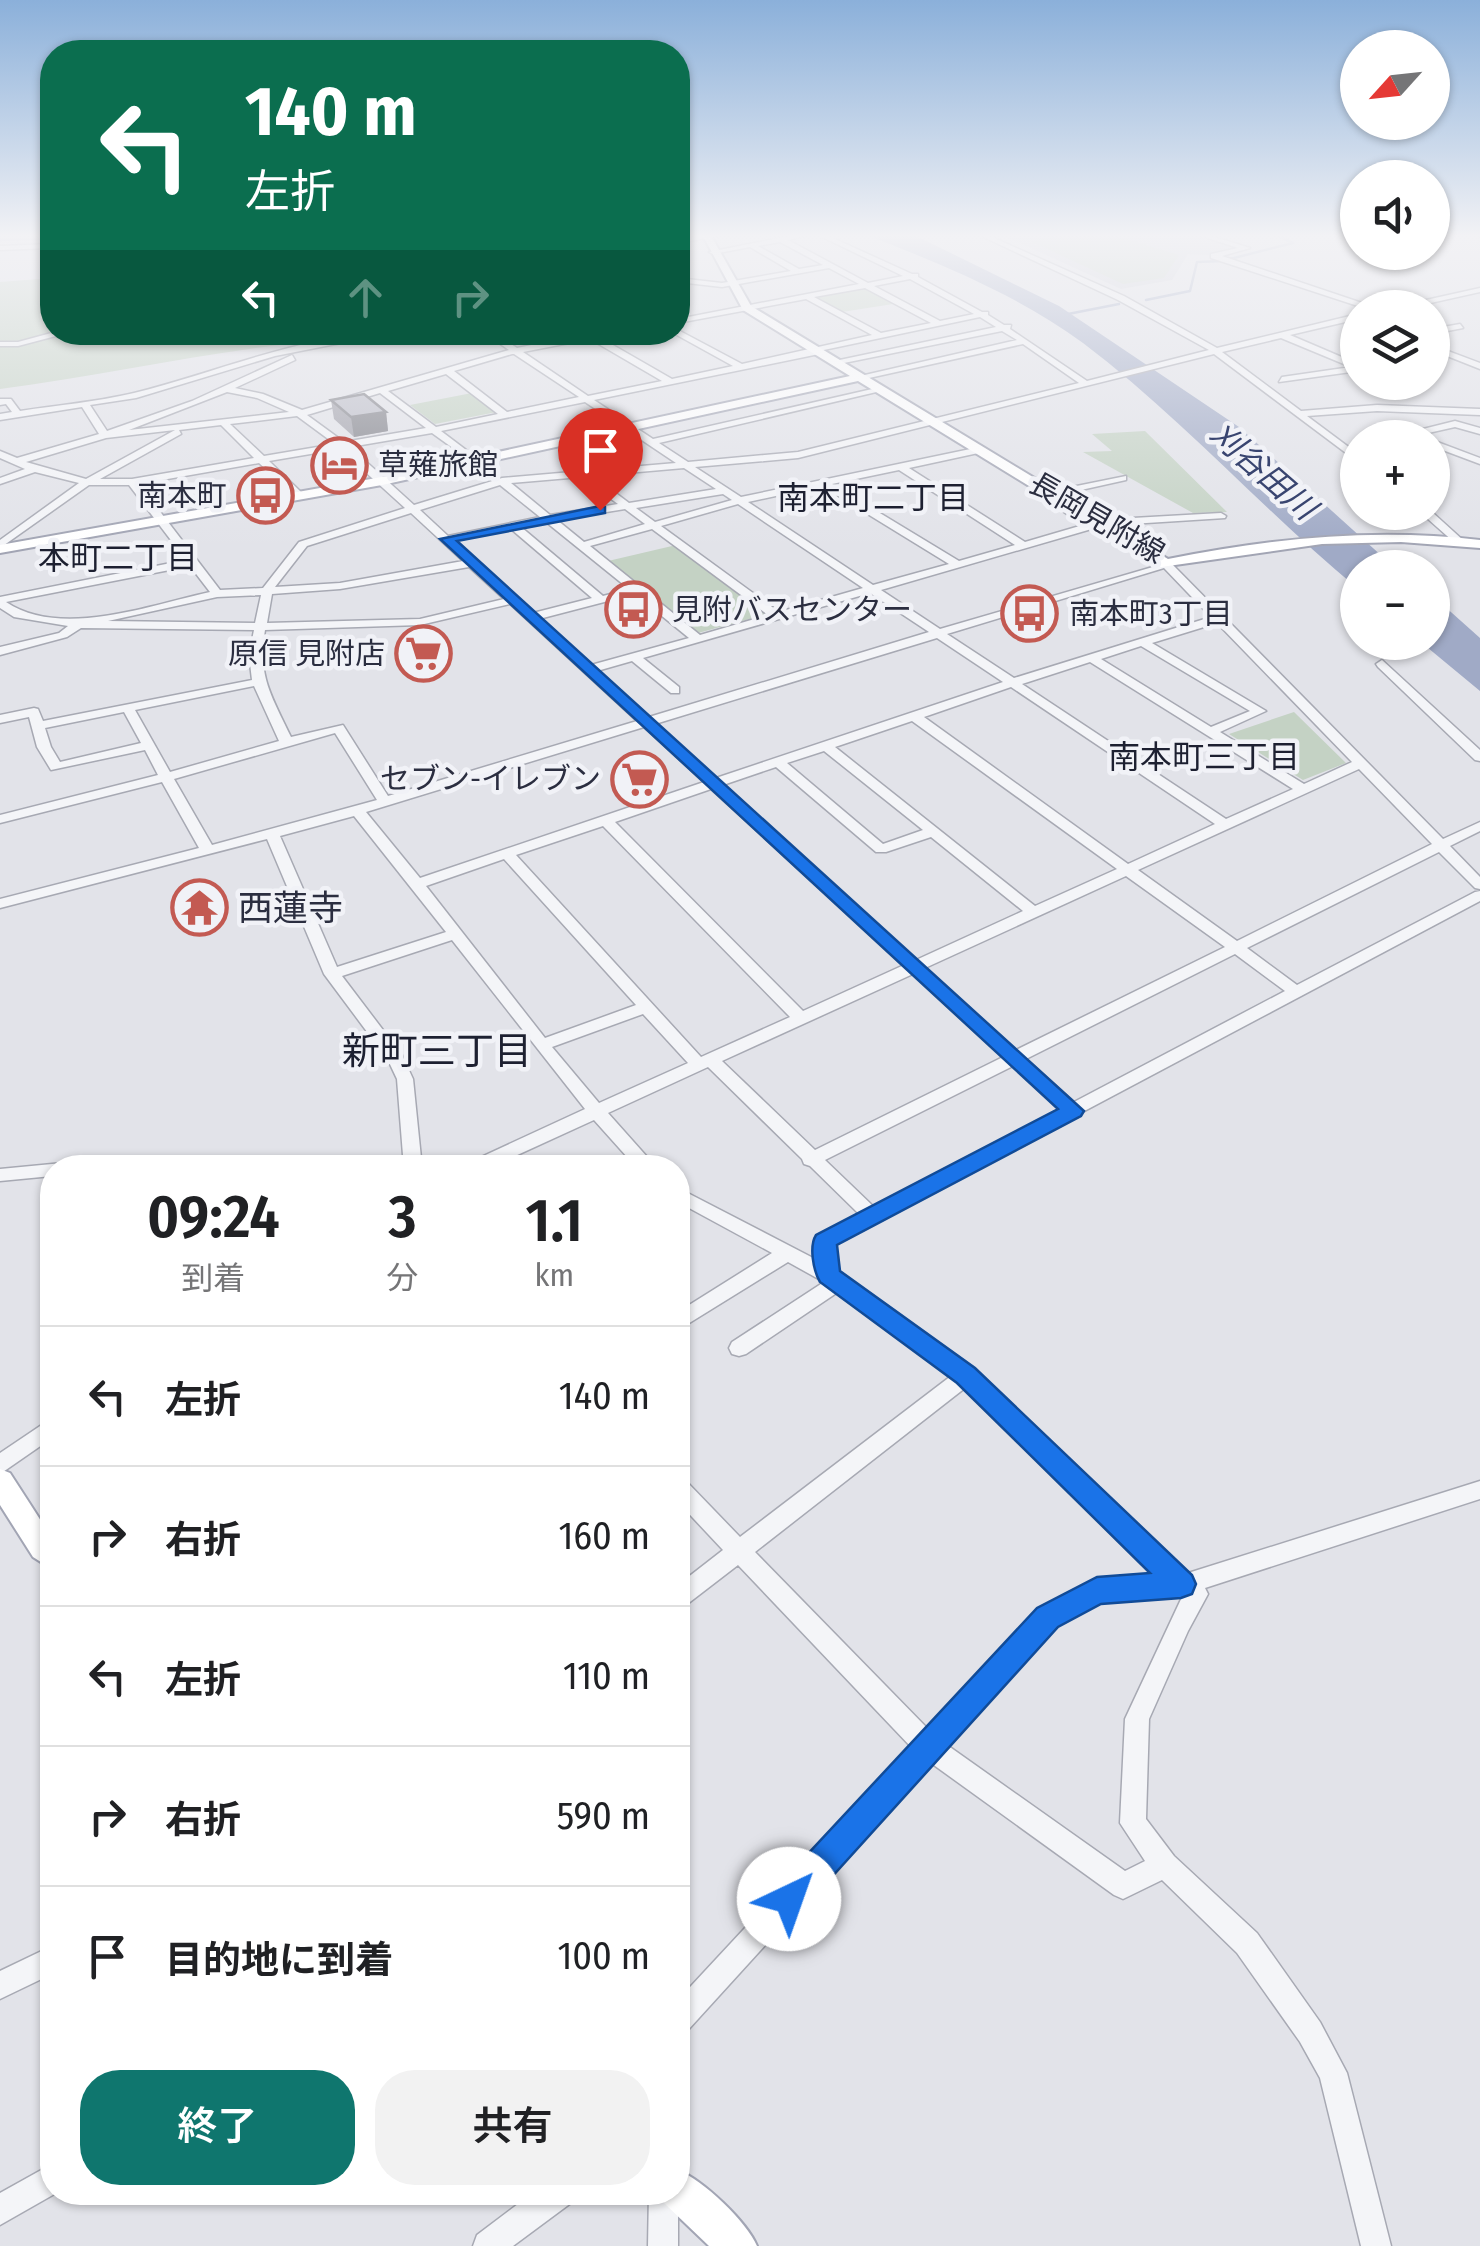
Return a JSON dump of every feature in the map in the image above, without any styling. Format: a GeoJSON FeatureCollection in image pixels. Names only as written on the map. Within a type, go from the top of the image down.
{"type":"FeatureCollection","features":[{"type":"Feature","properties":{"kind":"main road","name":"長岡見附線"},"geometry":{"type":"LineString","coordinates":[[795,339],[1166,564],[1273,544],[1364,538],[1480,544]]}},
{"type":"Feature","properties":{"kind":"main road"},"geometry":{"type":"LineString","coordinates":[[0,547],[382,480],[860,377]]}},
{"type":"Feature","properties":{"kind":"main road"},"geometry":{"type":"LineString","coordinates":[[0,1481],[40,1532]]}},
{"type":"Feature","properties":{"kind":"main road"},"geometry":{"type":"LineString","coordinates":[[690,2202],[736,2246]]}},
{"type":"Feature","properties":{"kind":"street"},"geometry":{"type":"LineString","coordinates":[[0,344],[39,339]]}},
{"type":"Feature","properties":{"kind":"street"},"geometry":{"type":"LineString","coordinates":[[690,339],[742,368]]}},
{"type":"Feature","properties":{"kind":"street"},"geometry":{"type":"LineString","coordinates":[[0,454],[34,469],[87,482],[132,482],[432,430],[868,339]]}},
{"type":"Feature","properties":{"kind":"street"},"geometry":{"type":"LineString","coordinates":[[918,339],[954,357]]}},
{"type":"Feature","properties":{"kind":"street"},"geometry":{"type":"LineString","coordinates":[[834,362],[954,339]]}},
{"type":"Feature","properties":{"kind":"street"},"geometry":{"type":"LineString","coordinates":[[1190,339],[1340,444]]}},
{"type":"Feature","properties":{"kind":"street"},"geometry":{"type":"LineString","coordinates":[[287,742],[258,682],[258,627],[267,590],[303,544],[502,481],[762,461],[936,423],[1271,339]]}},
{"type":"Feature","properties":{"kind":"street"},"geometry":{"type":"LineString","coordinates":[[1289,339],[1340,360]]}},
{"type":"Feature","properties":{"kind":"street"},"geometry":{"type":"LineString","coordinates":[[860,377],[1026,340],[1086,384]]}},
{"type":"Feature","properties":{"kind":"street"},"geometry":{"type":"LineString","coordinates":[[0,418],[132,396],[322,345]]}},
{"type":"Feature","properties":{"kind":"street"},"geometry":{"type":"LineString","coordinates":[[503,345],[1225,826]]}},
{"type":"Feature","properties":{"kind":"street"},"geometry":{"type":"LineString","coordinates":[[106,435],[303,413],[542,345]]}},
{"type":"Feature","properties":{"kind":"street"},"geometry":{"type":"LineString","coordinates":[[607,345],[672,382]]}},
{"type":"Feature","properties":{"kind":"street"},"geometry":{"type":"LineString","coordinates":[[18,461],[106,435],[226,389],[311,347]]}},
{"type":"Feature","properties":{"kind":"street"},"geometry":{"type":"LineString","coordinates":[[1450,354],[1465,351]]}},
{"type":"Feature","properties":{"kind":"street"},"geometry":{"type":"LineString","coordinates":[[1329,355],[1340,353]]}},
{"type":"Feature","properties":{"kind":"street"},"geometry":{"type":"LineString","coordinates":[[1450,354],[1480,366]]}},
{"type":"Feature","properties":{"kind":"street"},"geometry":{"type":"LineString","coordinates":[[1282,380],[1340,371]]}},
{"type":"Feature","properties":{"kind":"street"},"geometry":{"type":"LineString","coordinates":[[448,372],[504,415]]}},
{"type":"Feature","properties":{"kind":"street"},"geometry":{"type":"LineString","coordinates":[[226,389],[251,392],[303,413],[382,480],[1073,1111]]}},
{"type":"Feature","properties":{"kind":"street"},"geometry":{"type":"LineString","coordinates":[[650,442],[880,390]]}},
{"type":"Feature","properties":{"kind":"street"},"geometry":{"type":"LineString","coordinates":[[384,391],[475,460]]}},
{"type":"Feature","properties":{"kind":"street"},"geometry":{"type":"LineString","coordinates":[[0,402],[8,401],[18,415]]}},
{"type":"Feature","properties":{"kind":"street"},"geometry":{"type":"LineString","coordinates":[[85,404],[106,435]]}},
{"type":"Feature","properties":{"kind":"street"},"geometry":{"type":"LineString","coordinates":[[1301,414],[1387,408],[1480,412]]}},
{"type":"Feature","properties":{"kind":"street"},"geometry":{"type":"LineString","coordinates":[[224,422],[298,495]]}},
{"type":"Feature","properties":{"kind":"street"},"geometry":{"type":"LineString","coordinates":[[0,547],[87,482],[188,426]]}},
{"type":"Feature","properties":{"kind":"street"},"geometry":{"type":"LineString","coordinates":[[1450,426],[1478,430]]}},
{"type":"Feature","properties":{"kind":"street"},"geometry":{"type":"LineString","coordinates":[[1450,449],[1480,461]]}},
{"type":"Feature","properties":{"kind":"street"},"geometry":{"type":"LineString","coordinates":[[583,545],[739,501],[980,450]]}},
{"type":"Feature","properties":{"kind":"street"},"geometry":{"type":"LineString","coordinates":[[762,461],[776,470]]}},
{"type":"Feature","properties":{"kind":"street"},"geometry":{"type":"LineString","coordinates":[[901,467],[1022,545]]}},
{"type":"Feature","properties":{"kind":"street"},"geometry":{"type":"LineString","coordinates":[[0,481],[34,469]]}},
{"type":"Feature","properties":{"kind":"street"},"geometry":{"type":"LineString","coordinates":[[581,472],[775,615]]}},
{"type":"Feature","properties":{"kind":"street"},"geometry":{"type":"LineString","coordinates":[[789,478],[802,488]]}},
{"type":"Feature","properties":{"kind":"street"},"geometry":{"type":"LineString","coordinates":[[590,669],[1092,526],[1045,498],[1123,478]]}},
{"type":"Feature","properties":{"kind":"street"},"geometry":{"type":"LineString","coordinates":[[502,481],[698,638]]}},
{"type":"Feature","properties":{"kind":"street"},"geometry":{"type":"LineString","coordinates":[[132,482],[217,594]]}},
{"type":"Feature","properties":{"kind":"street"},"geometry":{"type":"LineString","coordinates":[[823,483],[957,564]]}},
{"type":"Feature","properties":{"kind":"street"},"geometry":{"type":"LineString","coordinates":[[447,539],[548,518],[724,491]]}},
{"type":"Feature","properties":{"kind":"street"},"geometry":{"type":"LineString","coordinates":[[1116,522],[1222,516]]}},
{"type":"Feature","properties":{"kind":"street"},"geometry":{"type":"LineString","coordinates":[[513,526],[601,600]]}},
{"type":"Feature","properties":{"kind":"street"},"geometry":{"type":"LineString","coordinates":[[1445,530],[1457,541]]}},
{"type":"Feature","properties":{"kind":"street"},"geometry":{"type":"LineString","coordinates":[[0,601],[192,562]]}},
{"type":"Feature","properties":{"kind":"street"},"geometry":{"type":"LineString","coordinates":[[0,651],[63,635],[78,624],[217,594],[340,586],[473,563]]}},
{"type":"Feature","properties":{"kind":"street"},"geometry":{"type":"LineString","coordinates":[[0,904],[357,810],[1166,564],[1480,885]]}},
{"type":"Feature","properties":{"kind":"street"},"geometry":{"type":"LineString","coordinates":[[532,617],[638,590]]}},
{"type":"Feature","properties":{"kind":"street"},"geometry":{"type":"LineString","coordinates":[[0,620],[18,615],[78,624],[258,627],[420,622],[514,600]]}},
{"type":"Feature","properties":{"kind":"street"},"geometry":{"type":"LineString","coordinates":[[0,601],[18,615]]}},
{"type":"Feature","properties":{"kind":"street"},"geometry":{"type":"LineString","coordinates":[[419,882],[1220,618]]}},
{"type":"Feature","properties":{"kind":"street"},"geometry":{"type":"LineString","coordinates":[[1142,642],[1260,711],[1212,731]]}},
{"type":"Feature","properties":{"kind":"street"},"geometry":{"type":"LineString","coordinates":[[634,656],[674,690]]}},
{"type":"Feature","properties":{"kind":"street"},"geometry":{"type":"LineString","coordinates":[[1093,659],[1304,790]]}},
{"type":"Feature","properties":{"kind":"street"},"geometry":{"type":"LineString","coordinates":[[1382,664],[1480,757]]}},
{"type":"Feature","properties":{"kind":"street"},"geometry":{"type":"LineString","coordinates":[[38,726],[258,682]]}},
{"type":"Feature","properties":{"kind":"street"},"geometry":{"type":"LineString","coordinates":[[127,707],[208,851]]}},
{"type":"Feature","properties":{"kind":"street"},"geometry":{"type":"LineString","coordinates":[[0,719],[34,712],[56,767],[148,746]]}},
{"type":"Feature","properties":{"kind":"street"},"geometry":{"type":"LineString","coordinates":[[914,716],[1298,992]]}},
{"type":"Feature","properties":{"kind":"street"},"geometry":{"type":"LineString","coordinates":[[0,819],[166,778],[338,728],[384,802]]}},
{"type":"Feature","properties":{"kind":"street"},"geometry":{"type":"LineString","coordinates":[[826,746],[1034,912]]}},
{"type":"Feature","properties":{"kind":"street"},"geometry":{"type":"LineString","coordinates":[[778,762],[881,849],[933,832]]}},
{"type":"Feature","properties":{"kind":"street"},"geometry":{"type":"LineString","coordinates":[[500,1155],[1359,764]]}},
{"type":"Feature","properties":{"kind":"street"},"geometry":{"type":"LineString","coordinates":[[357,810],[419,882],[594,1112],[635,1155]]}},
{"type":"Feature","properties":{"kind":"street"},"geometry":{"type":"LineString","coordinates":[[605,820],[801,1018]]}},
{"type":"Feature","properties":{"kind":"street"},"geometry":{"type":"LineString","coordinates":[[810,1160],[1480,826]]}},
{"type":"Feature","properties":{"kind":"street"},"geometry":{"type":"LineString","coordinates":[[272,834],[332,974],[396,1059],[405,1079],[412,1155]]}},
{"type":"Feature","properties":{"kind":"street"},"geometry":{"type":"LineString","coordinates":[[506,853],[646,1007],[872,1216]]}},
{"type":"Feature","properties":{"kind":"street"},"geometry":{"type":"LineString","coordinates":[[833,1278],[824,1241],[1480,896]]}},
{"type":"Feature","properties":{"kind":"street"},"geometry":{"type":"LineString","coordinates":[[332,974],[457,933]]}},
{"type":"Feature","properties":{"kind":"street"},"geometry":{"type":"LineString","coordinates":[[543,1045],[646,1007]]}},
{"type":"Feature","properties":{"kind":"street"},"geometry":{"type":"LineString","coordinates":[[0,1175],[40,1171]]}},
{"type":"Feature","properties":{"kind":"street"},"geometry":{"type":"LineString","coordinates":[[690,1201],[833,1278],[966,1376],[1189,1589]]}},
{"type":"Feature","properties":{"kind":"street"},"geometry":{"type":"LineString","coordinates":[[690,1314],[786,1253]]}},
{"type":"Feature","properties":{"kind":"street"},"geometry":{"type":"LineString","coordinates":[[739,1348],[833,1278]]}},
{"type":"Feature","properties":{"kind":"street"},"geometry":{"type":"LineString","coordinates":[[690,1588],[966,1376]]}},
{"type":"Feature","properties":{"kind":"street"},"geometry":{"type":"LineString","coordinates":[[0,1466],[40,1436]]}},
{"type":"Feature","properties":{"kind":"street"},"geometry":{"type":"LineString","coordinates":[[690,2007],[926,1746],[1048,1618],[1097,1590],[1189,1589],[1480,1490]]}},
{"type":"Feature","properties":{"kind":"street"},"geometry":{"type":"LineString","coordinates":[[690,1501],[926,1746],[1122,1886],[1165,1865]]}},
{"type":"Feature","properties":{"kind":"street"},"geometry":{"type":"LineString","coordinates":[[1189,1589],[1179,1624],[1137,1719],[1133,1823],[1165,1865],[1247,1943],[1310,2032],[1333,2073],[1376,2246]]}},
{"type":"Feature","properties":{"kind":"street"},"geometry":{"type":"LineString","coordinates":[[0,1985],[40,1966]]}},
{"type":"Feature","properties":{"kind":"street"},"geometry":{"type":"LineString","coordinates":[[0,2210],[40,2185]]}},
{"type":"Feature","properties":{"kind":"street"},"geometry":{"type":"LineString","coordinates":[[488,2246],[543,2205]]}},
{"type":"Feature","properties":{"kind":"street"},"geometry":{"type":"LineString","coordinates":[[663,2246],[664,2205]]}},
{"type":"Feature","properties":{"kind":"green space"},"geometry":{"type":"Polygon","coordinates":[[[0,339],[40,339],[40,345],[281,345],[221,353],[0,389],[0,339]]]}},
{"type":"Feature","properties":{"kind":"green space"},"geometry":{"type":"Polygon","coordinates":[[[472,393],[497,412],[435,424],[410,405],[472,393]]]}},
{"type":"Feature","properties":{"kind":"green space"},"geometry":{"type":"Polygon","coordinates":[[[1145,431],[1227,512],[1193,513],[1083,452],[1112,451],[1092,434],[1145,431]]]}},
{"type":"Feature","properties":{"kind":"green space"},"geometry":{"type":"Polygon","coordinates":[[[679,547],[768,614],[698,633],[608,561],[679,547]]]}},
{"type":"Feature","properties":{"kind":"green space"},"geometry":{"type":"Polygon","coordinates":[[[1294,712],[1346,763],[1303,780],[1229,734],[1294,712]]]}},
{"type":"Feature","properties":{"kind":"water","name":"刈谷田川"},"geometry":{"type":"Polygon","coordinates":[[[1077,339],[1108,339],[1239,427],[1340,518],[1340,530],[1353,530],[1375,550],[1340,550],[1340,573],[1119,372],[1077,339]]]}},
{"type":"Feature","properties":{"kind":"water"},"geometry":{"type":"Polygon","coordinates":[[[1450,611],[1480,638],[1480,691],[1443,660],[1450,660],[1450,611]]]}},
{"type":"Feature","properties":{"kind":"building"},"geometry":{"type":"Polygon","coordinates":[[[364,394],[386,412],[351,417],[331,400],[364,394]]]}},
{"type":"Feature","properties":{"kind":"place","name":"草薙旅館"},"geometry":{"type":"Point","coordinates":[339,465]}},
{"type":"Feature","properties":{"kind":"place","name":"南本町"},"geometry":{"type":"Point","coordinates":[266,496]}},
{"type":"Feature","properties":{"kind":"place","name":"見附バスセンター"},"geometry":{"type":"Point","coordinates":[633,610]}},
{"type":"Feature","properties":{"kind":"place","name":"南本町3丁目"},"geometry":{"type":"Point","coordinates":[1030,614]}},
{"type":"Feature","properties":{"kind":"place","name":"原信 見附店"},"geometry":{"type":"Point","coordinates":[424,654]}},
{"type":"Feature","properties":{"kind":"place","name":"セブン-イレブン"},"geometry":{"type":"Point","coordinates":[640,779]}},
{"type":"Feature","properties":{"kind":"place","name":"西蓮寺"},"geometry":{"type":"Point","coordinates":[199,908]}},
{"type":"Feature","properties":{"kind":"district","name":"南本町二丁目"},"geometry":{"type":"Point","coordinates":[873,498]}},
{"type":"Feature","properties":{"kind":"district","name":"本町二丁目"},"geometry":{"type":"Point","coordinates":[118,558]}},
{"type":"Feature","properties":{"kind":"district","name":"南本町三丁目"},"geometry":{"type":"Point","coordinates":[1204,757]}},
{"type":"Feature","properties":{"kind":"district","name":"新町三丁目"},"geometry":{"type":"Point","coordinates":[437,1051]}},
{"type":"Feature","properties":{"kind":"route"},"geometry":{"type":"LineString","coordinates":[[600,510],[447,539],[1073,1111],[824,1241],[828,1275],[966,1376],[1181,1584],[1097,1590],[1048,1618],[789,1899]]}}]}
